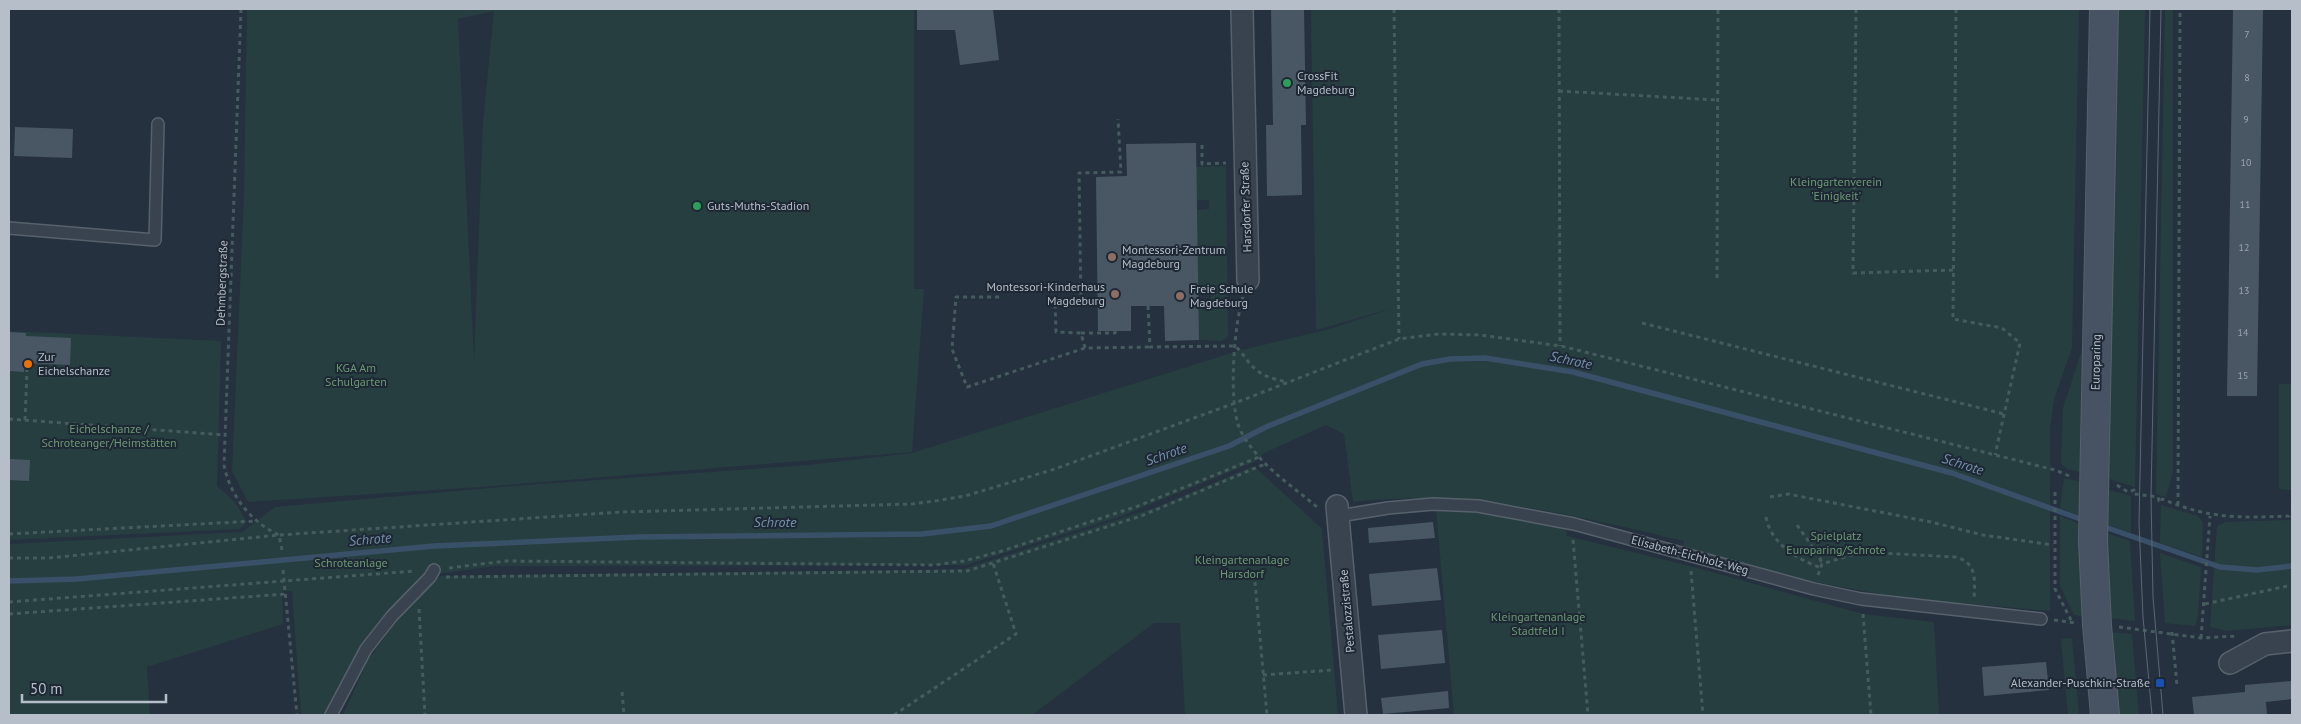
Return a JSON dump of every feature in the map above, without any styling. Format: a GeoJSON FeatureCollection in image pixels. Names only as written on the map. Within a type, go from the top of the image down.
{"type":"FeatureCollection","features":[{"type":"Feature","properties":{"kind":"main road","name":"Europaring"},"geometry":{"type":"LineString","coordinates":[[2104,9],[2103,495],[2093,541],[2097,624],[2105,715]]}},
{"type":"Feature","properties":{"kind":"street","name":"Harsdorfer Straße"},"geometry":{"type":"LineString","coordinates":[[1242,9],[1248,280]]}},
{"type":"Feature","properties":{"kind":"street","name":"Pestalozzistraße"},"geometry":{"type":"LineString","coordinates":[[1338,511],[1356,715]]}},
{"type":"Feature","properties":{"kind":"street"},"geometry":{"type":"LineString","coordinates":[[2230,663],[2265,644],[2292,642]]}},
{"type":"Feature","properties":{"kind":"lane"},"geometry":{"type":"LineString","coordinates":[[9,228],[155,240],[158,124]]}},
{"type":"Feature","properties":{"kind":"lane","name":"Elisabeth-Eichholz-Weg"},"geometry":{"type":"LineString","coordinates":[[1338,511],[1456,504],[1487,507],[1574,524],[1814,589],[1861,599],[2041,619]]}},
{"type":"Feature","properties":{"kind":"lane"},"geometry":{"type":"LineString","coordinates":[[331,715],[366,649],[392,616],[430,578],[438,573]]}},
{"type":"Feature","properties":{"kind":"path","name":"Dehmbergstraße"},"geometry":{"type":"LineString","coordinates":[[241,9],[225,435],[226,475],[237,497],[257,522],[279,535]]}},
{"type":"Feature","properties":{"kind":"path"},"geometry":{"type":"LineString","coordinates":[[1394,9],[1399,339]]}},
{"type":"Feature","properties":{"kind":"path"},"geometry":{"type":"LineString","coordinates":[[1559,9],[1560,346]]}},
{"type":"Feature","properties":{"kind":"path"},"geometry":{"type":"LineString","coordinates":[[1717,278],[1718,9]]}},
{"type":"Feature","properties":{"kind":"path"},"geometry":{"type":"LineString","coordinates":[[1856,9],[1853,273],[1954,270]]}},
{"type":"Feature","properties":{"kind":"path"},"geometry":{"type":"LineString","coordinates":[[1956,9],[1953,319],[2002,328],[2020,343],[1995,455]]}},
{"type":"Feature","properties":{"kind":"path"},"geometry":{"type":"LineString","coordinates":[[2178,506],[2180,9]]}},
{"type":"Feature","properties":{"kind":"path"},"geometry":{"type":"LineString","coordinates":[[1559,91],[1717,100]]}},
{"type":"Feature","properties":{"kind":"path"},"geometry":{"type":"LineString","coordinates":[[1116,331],[1116,333],[1056,332],[1055,304],[1081,304],[1079,173],[1121,174],[1118,119]]}},
{"type":"Feature","properties":{"kind":"path"},"geometry":{"type":"LineString","coordinates":[[1202,145],[1202,164],[1244,163]]}},
{"type":"Feature","properties":{"kind":"path"},"geometry":{"type":"LineString","coordinates":[[1248,280],[1238,313],[1238,331],[1234,346],[1235,403],[1238,424],[1250,447],[1266,464],[1323,512],[1334,517],[1338,511]]}},
{"type":"Feature","properties":{"kind":"path"},"geometry":{"type":"LineString","coordinates":[[999,297],[956,296],[952,349],[967,387],[1085,348],[1234,346],[1240,350],[1245,359],[1259,373],[1271,379],[1289,382]]}},
{"type":"Feature","properties":{"kind":"path"},"geometry":{"type":"LineString","coordinates":[[1148,306],[1150,347]]}},
{"type":"Feature","properties":{"kind":"path"},"geometry":{"type":"LineString","coordinates":[[1642,323],[2004,414]]}},
{"type":"Feature","properties":{"kind":"path"},"geometry":{"type":"LineString","coordinates":[[1081,333],[1085,348]]}},
{"type":"Feature","properties":{"kind":"path"},"geometry":{"type":"LineString","coordinates":[[9,558],[49,558],[279,535],[622,512],[912,504],[935,501],[965,496],[1055,469],[1235,403],[1399,339],[1439,334],[1480,335],[1560,346],[2055,470]]}},
{"type":"Feature","properties":{"kind":"path"},"geometry":{"type":"LineString","coordinates":[[25,420],[27,370]]}},
{"type":"Feature","properties":{"kind":"path"},"geometry":{"type":"LineString","coordinates":[[9,419],[225,435]]}},
{"type":"Feature","properties":{"kind":"path"},"geometry":{"type":"LineString","coordinates":[[438,573],[506,561],[934,564],[964,561],[1138,506],[1259,457]]}},
{"type":"Feature","properties":{"kind":"path"},"geometry":{"type":"LineString","coordinates":[[9,602],[438,573],[967,570],[1141,516],[1266,464]]}},
{"type":"Feature","properties":{"kind":"path"},"geometry":{"type":"LineString","coordinates":[[2103,495],[2114,484],[2128,492],[2134,490],[2134,494],[2158,498],[2158,501],[2162,502],[2162,499],[2210,516],[2242,518],[2289,516],[2292,512]]}},
{"type":"Feature","properties":{"kind":"path"},"geometry":{"type":"LineString","coordinates":[[2055,492],[2053,545],[2055,589],[2072,622]]}},
{"type":"Feature","properties":{"kind":"path"},"geometry":{"type":"LineString","coordinates":[[1770,497],[1788,494],[1931,522],[1983,535],[2053,545]]}},
{"type":"Feature","properties":{"kind":"path"},"geometry":{"type":"LineString","coordinates":[[2201,638],[2210,516]]}},
{"type":"Feature","properties":{"kind":"path"},"geometry":{"type":"LineString","coordinates":[[1766,517],[1767,526],[1775,540],[1804,561],[1821,566],[1861,552],[1959,558],[1969,564],[1975,574],[1973,612]]}},
{"type":"Feature","properties":{"kind":"path"},"geometry":{"type":"LineString","coordinates":[[9,534],[257,522]]}},
{"type":"Feature","properties":{"kind":"path"},"geometry":{"type":"LineString","coordinates":[[1574,524],[1588,715]]}},
{"type":"Feature","properties":{"kind":"path"},"geometry":{"type":"LineString","coordinates":[[1797,525],[1820,556],[1821,566],[1814,589]]}},
{"type":"Feature","properties":{"kind":"path"},"geometry":{"type":"LineString","coordinates":[[279,535],[282,550]]}},
{"type":"Feature","properties":{"kind":"path"},"geometry":{"type":"LineString","coordinates":[[1689,555],[1703,715]]}},
{"type":"Feature","properties":{"kind":"path"},"geometry":{"type":"LineString","coordinates":[[894,715],[1016,634],[993,563]]}},
{"type":"Feature","properties":{"kind":"path"},"geometry":{"type":"LineString","coordinates":[[283,570],[297,715]]}},
{"type":"Feature","properties":{"kind":"path"},"geometry":{"type":"LineString","coordinates":[[1255,582],[1267,715]]}},
{"type":"Feature","properties":{"kind":"path"},"geometry":{"type":"LineString","coordinates":[[2204,604],[2292,585]]}},
{"type":"Feature","properties":{"kind":"path"},"geometry":{"type":"LineString","coordinates":[[9,614],[286,594]]}},
{"type":"Feature","properties":{"kind":"path"},"geometry":{"type":"LineString","coordinates":[[1861,599],[1871,715]]}},
{"type":"Feature","properties":{"kind":"path"},"geometry":{"type":"LineString","coordinates":[[419,604],[425,715]]}},
{"type":"Feature","properties":{"kind":"path"},"geometry":{"type":"LineString","coordinates":[[2041,619],[2080,623]]}},
{"type":"Feature","properties":{"kind":"path"},"geometry":{"type":"LineString","coordinates":[[2114,626],[2172,632],[2201,638],[2239,636]]}},
{"type":"Feature","properties":{"kind":"path"},"geometry":{"type":"LineString","coordinates":[[2172,632],[2177,684]]}},
{"type":"Feature","properties":{"kind":"path"},"geometry":{"type":"LineString","coordinates":[[1263,675],[1336,670]]}},
{"type":"Feature","properties":{"kind":"path"},"geometry":{"type":"LineString","coordinates":[[622,692],[624,715]]}},
{"type":"Feature","properties":{"kind":"green space","name":"Guts-Muths-Stadion"},"geometry":{"type":"Polygon","coordinates":[[[247,9],[914,9],[914,289],[924,289],[912,452],[480,487],[248,502],[232,471],[244,196],[247,9]],[[494,11],[458,19],[474,361],[483,122],[494,11]]]}},
{"type":"Feature","properties":{"kind":"green space"},"geometry":{"type":"Polygon","coordinates":[[[1311,9],[2079,9],[2072,348],[2054,399],[2050,429],[2050,611],[1900,598],[1816,582],[1682,548],[1684,541],[1520,506],[1438,499],[1353,502],[1344,434],[1326,425],[1264,453],[1254,462],[1119,517],[966,565],[495,566],[429,575],[366,638],[347,671],[327,715],[301,715],[292,591],[282,591],[283,624],[147,667],[150,715],[9,715],[9,544],[242,532],[275,507],[513,486],[808,465],[912,453],[1238,351],[1330,329],[1393,308],[1316,330],[1311,9]]]}},
{"type":"Feature","properties":{"kind":"green space"},"geometry":{"type":"Polygon","coordinates":[[[2090,9],[2094,9],[2084,473],[2067,469],[2061,463],[2063,408],[2082,350],[2090,9]]]}},
{"type":"Feature","properties":{"kind":"green space"},"geometry":{"type":"Polygon","coordinates":[[[2115,9],[2145,9],[2135,487],[2106,478],[2115,9]]]}},
{"type":"Feature","properties":{"kind":"green space"},"geometry":{"type":"Polygon","coordinates":[[[2165,9],[2173,9],[2173,472],[2166,497],[2156,494],[2165,9]]]}},
{"type":"Feature","properties":{"kind":"green space"},"geometry":{"type":"Polygon","coordinates":[[[1226,166],[1228,336],[1222,341],[1199,340],[1198,305],[1211,305],[1211,295],[1198,294],[1197,210],[1209,209],[1209,200],[1196,200],[1196,167],[1226,166]]]}},
{"type":"Feature","properties":{"kind":"green space","name":"Eichelschanze / Schroteanger/Heimstätten"},"geometry":{"type":"Polygon","coordinates":[[[9,331],[221,341],[217,486],[234,501],[247,522],[240,529],[9,540],[9,331]]]}},
{"type":"Feature","properties":{"kind":"green space"},"geometry":{"type":"Polygon","coordinates":[[[2279,384],[2292,384],[2292,490],[2279,489],[2279,384]]]}},
{"type":"Feature","properties":{"kind":"green space","name":"Kleingartenanlage Harsdorf"},"geometry":{"type":"Polygon","coordinates":[[[1254,466],[1322,529],[1338,715],[1185,715],[1180,623],[1154,623],[1032,715],[343,715],[368,660],[400,616],[440,576],[963,569],[1157,507],[1254,466]]]}},
{"type":"Feature","properties":{"kind":"green space"},"geometry":{"type":"Polygon","coordinates":[[[2064,478],[2084,482],[2080,516],[2060,508],[2064,478]]]}},
{"type":"Feature","properties":{"kind":"green space"},"geometry":{"type":"Polygon","coordinates":[[[2106,489],[2131,496],[2131,533],[2106,524],[2106,489]]]}},
{"type":"Feature","properties":{"kind":"green space"},"geometry":{"type":"Polygon","coordinates":[[[2161,505],[2198,516],[2203,522],[2202,557],[2160,543],[2161,505]]]}},
{"type":"Feature","properties":{"kind":"green space","name":"Kleingartenanlage Stadtfeld I"},"geometry":{"type":"Polygon","coordinates":[[[1436,509],[1472,511],[1553,525],[1566,529],[1567,536],[1690,566],[1863,614],[1934,622],[1939,715],[1454,715],[1436,509]]]}},
{"type":"Feature","properties":{"kind":"green space"},"geometry":{"type":"Polygon","coordinates":[[[2060,516],[2080,524],[2086,617],[2074,615],[2060,586],[2060,516]]]}},
{"type":"Feature","properties":{"kind":"green space"},"geometry":{"type":"Polygon","coordinates":[[[2292,520],[2292,625],[2226,631],[2210,627],[2217,526],[2226,522],[2292,520]]]}},
{"type":"Feature","properties":{"kind":"green space"},"geometry":{"type":"Polygon","coordinates":[[[2106,533],[2130,541],[2135,621],[2109,618],[2106,533]]]}},
{"type":"Feature","properties":{"kind":"green space"},"geometry":{"type":"Polygon","coordinates":[[[2160,553],[2201,567],[2198,615],[2195,626],[2165,623],[2160,553]]]}},
{"type":"Feature","properties":{"kind":"green space"},"geometry":{"type":"Polygon","coordinates":[[[2109,632],[2132,634],[2139,715],[2116,715],[2109,632]]]}},
{"type":"Feature","properties":{"kind":"green space"},"geometry":{"type":"Polygon","coordinates":[[[2072,638],[2079,715],[2068,715],[2061,639],[2072,638]]]}},
{"type":"Feature","properties":{"kind":"building"},"geometry":{"type":"Polygon","coordinates":[[[917,9],[993,9],[999,60],[960,65],[955,30],[917,30],[917,9]]]}},
{"type":"Feature","properties":{"kind":"building"},"geometry":{"type":"Polygon","coordinates":[[[1271,9],[1304,9],[1306,125],[1301,125],[1302,195],[1267,196],[1266,125],[1273,125],[1271,9]]]}},
{"type":"Feature","properties":{"kind":"building"},"geometry":{"type":"Polygon","coordinates":[[[2233,9],[2263,9],[2257,396],[2227,396],[2233,9]]]}},
{"type":"Feature","properties":{"kind":"building"},"geometry":{"type":"Polygon","coordinates":[[[15,127],[73,129],[72,158],[14,156],[15,127]]]}},
{"type":"Feature","properties":{"kind":"building"},"geometry":{"type":"Polygon","coordinates":[[[1196,143],[1199,340],[1165,341],[1164,306],[1131,306],[1131,331],[1098,331],[1096,177],[1127,176],[1126,144],[1196,143]]]}},
{"type":"Feature","properties":{"kind":"building"},"geometry":{"type":"Polygon","coordinates":[[[9,332],[26,333],[26,336],[71,338],[70,365],[24,363],[24,372],[9,371],[9,332]]]}},
{"type":"Feature","properties":{"kind":"building"},"geometry":{"type":"Polygon","coordinates":[[[9,459],[30,460],[29,481],[9,480],[9,459]]]}},
{"type":"Feature","properties":{"kind":"building"},"geometry":{"type":"Polygon","coordinates":[[[1433,522],[1435,538],[1369,543],[1368,528],[1433,522]]]}},
{"type":"Feature","properties":{"kind":"building"},"geometry":{"type":"Polygon","coordinates":[[[1437,568],[1441,600],[1372,606],[1369,574],[1437,568]]]}},
{"type":"Feature","properties":{"kind":"building"},"geometry":{"type":"Polygon","coordinates":[[[1442,630],[1445,663],[1381,669],[1378,635],[1442,630]]]}},
{"type":"Feature","properties":{"kind":"building"},"geometry":{"type":"Polygon","coordinates":[[[2046,662],[2049,690],[1984,696],[1982,667],[2046,662]]]}},
{"type":"Feature","properties":{"kind":"building"},"geometry":{"type":"Polygon","coordinates":[[[2292,681],[2292,699],[2266,702],[2267,715],[2194,715],[2192,697],[2245,692],[2245,685],[2292,681]]]}},
{"type":"Feature","properties":{"kind":"building"},"geometry":{"type":"Polygon","coordinates":[[[1448,691],[1449,708],[1383,714],[1381,698],[1448,691]]]}},
{"type":"Feature","properties":{"kind":"waterway","name":"Schrote"},"geometry":{"type":"LineString","coordinates":[[9,581],[77,579],[434,546],[638,537],[922,534],[991,526],[1229,446],[1266,427],[1422,364],[1450,359],[1485,358],[1573,372],[1952,473],[2086,521]]}},
{"type":"Feature","properties":{"kind":"waterway","name":"Schrote"},"geometry":{"type":"LineString","coordinates":[[2102,526],[2220,567],[2257,570],[2292,566]]}},
{"type":"Feature","properties":{"kind":"tram line"},"geometry":{"type":"LineString","coordinates":[[2150,9],[2139,523],[2143,617],[2152,715]]}},
{"type":"Feature","properties":{"kind":"tram line"},"geometry":{"type":"LineString","coordinates":[[2161,9],[2151,496],[2153,597],[2163,715]]}},
{"type":"Feature","properties":{"kind":"place","name":"CrossFit Magdeburg"},"geometry":{"type":"Point","coordinates":[1287,83]}},
{"type":"Feature","properties":{"kind":"place","name":"Guts-Muths-Stadion"},"geometry":{"type":"Point","coordinates":[697,206]}},
{"type":"Feature","properties":{"kind":"place","name":"Montessori-Zentrum Magdeburg"},"geometry":{"type":"Point","coordinates":[1112,257]}},
{"type":"Feature","properties":{"kind":"place","name":"Montessori-Kinderhaus Magdeburg"},"geometry":{"type":"Point","coordinates":[1115,294]}},
{"type":"Feature","properties":{"kind":"place","name":"Freie Schule Magdeburg"},"geometry":{"type":"Point","coordinates":[1180,296]}},
{"type":"Feature","properties":{"kind":"place","name":"Zur Eichelschanze"},"geometry":{"type":"Point","coordinates":[28,364]}},
{"type":"Feature","properties":{"kind":"place","name":"Alexander-Puschkin-Straße"},"geometry":{"type":"Point","coordinates":[2160,683]}},
{"type":"Feature","properties":{"kind":"park label","name":"Kleingartenverein 'Einigkeit'"},"geometry":{"type":"Point","coordinates":[1836,189]}},
{"type":"Feature","properties":{"kind":"park label","name":"KGA Am Schulgarten"},"geometry":{"type":"Point","coordinates":[356,375]}},
{"type":"Feature","properties":{"kind":"park label","name":"Spielplatz Europaring/Schrote"},"geometry":{"type":"Point","coordinates":[1836,543]}},
{"type":"Feature","properties":{"kind":"park label","name":"Schroteanlage"},"geometry":{"type":"Point","coordinates":[351,563]}}]}
